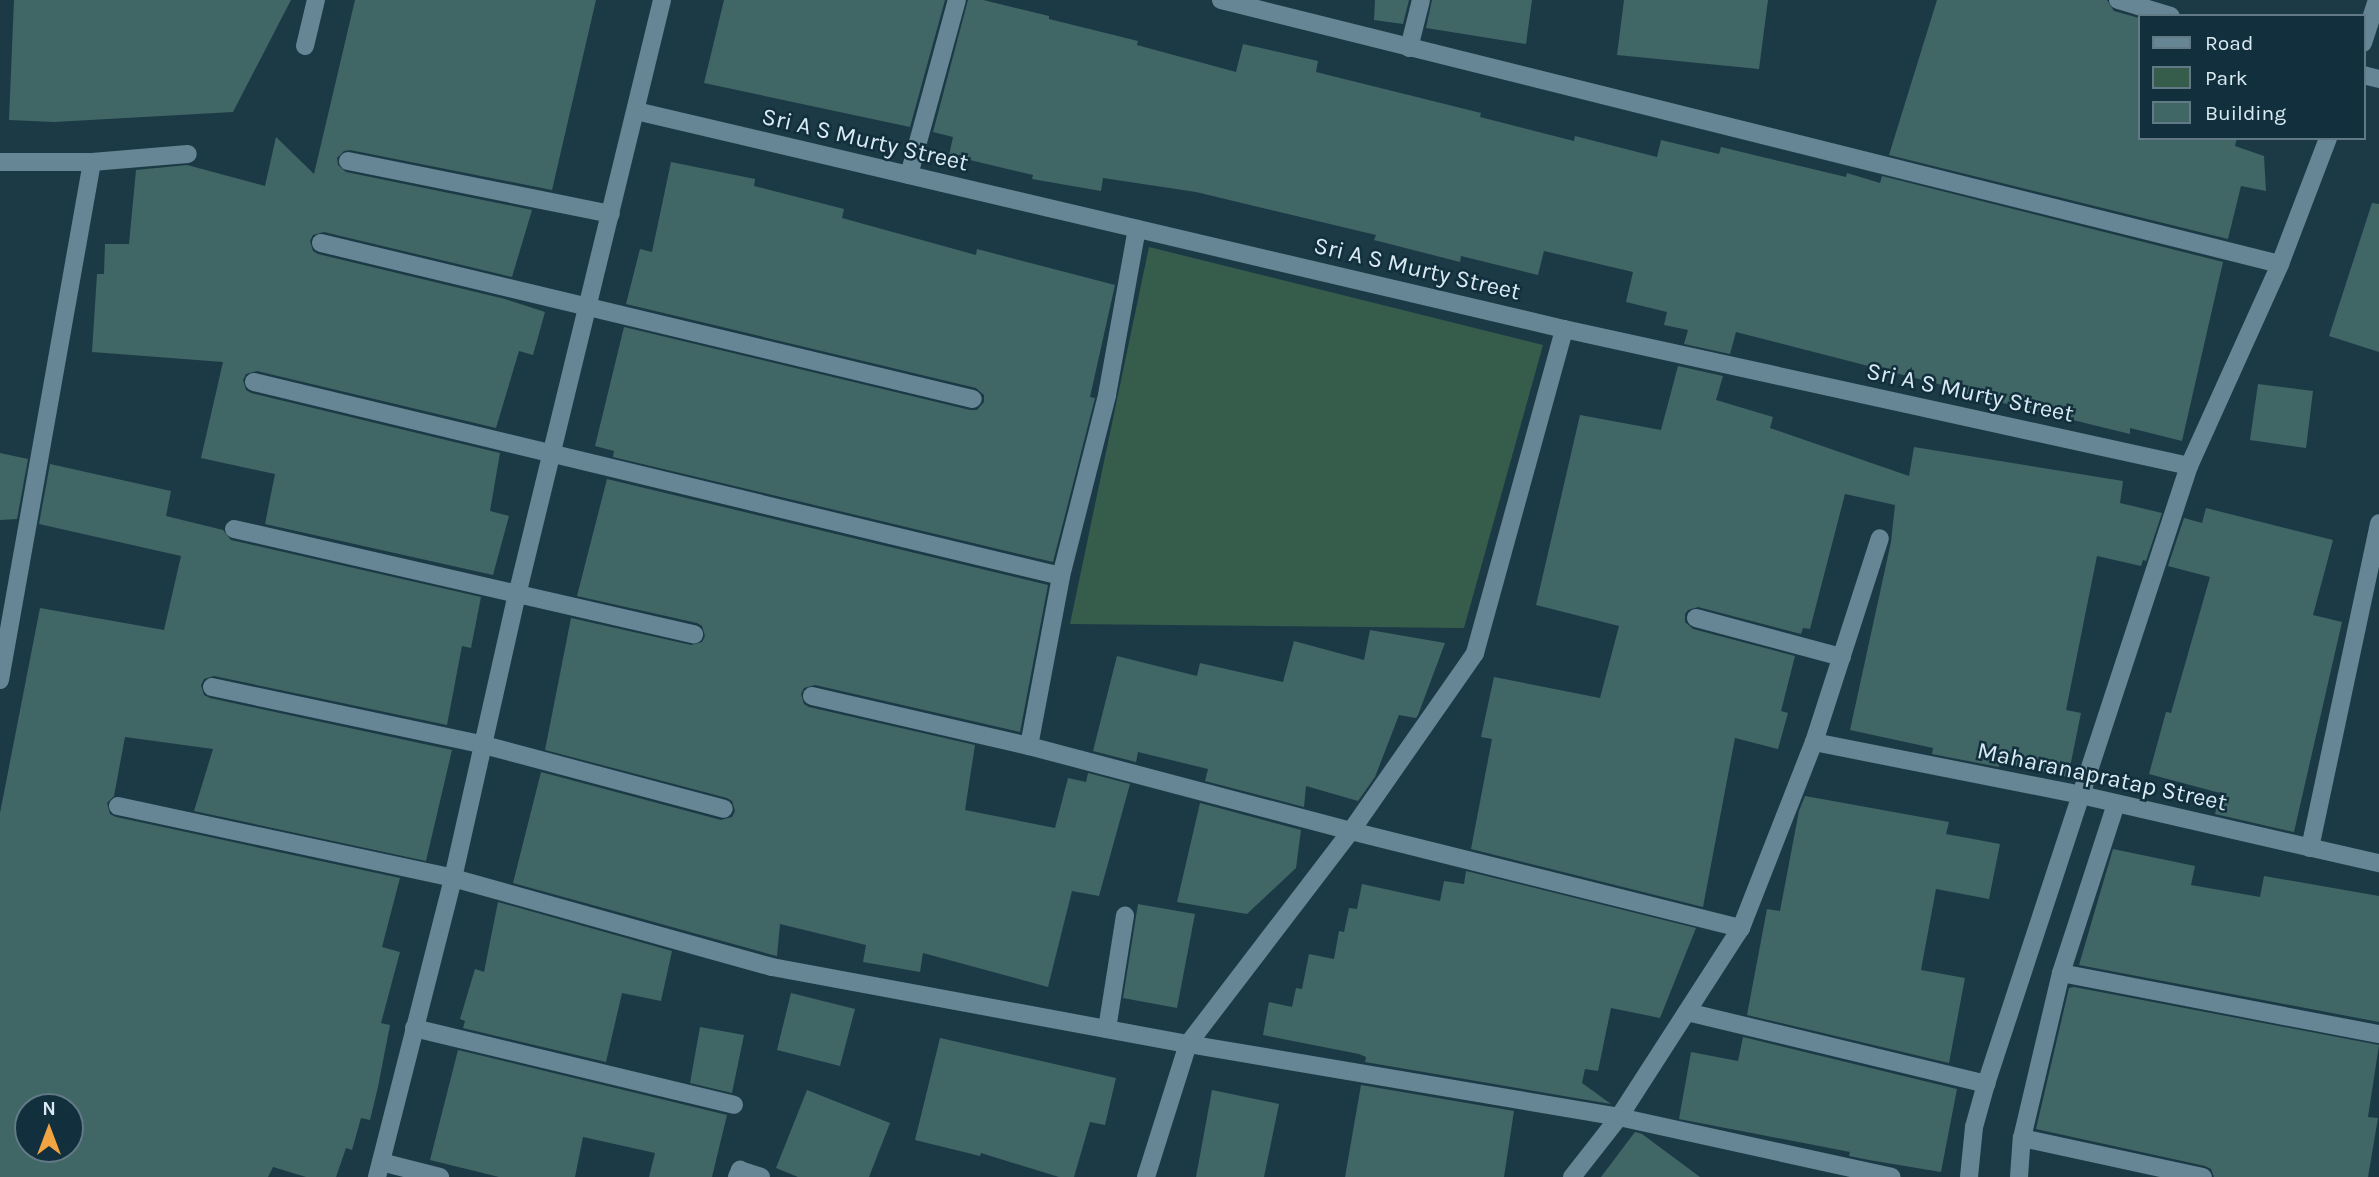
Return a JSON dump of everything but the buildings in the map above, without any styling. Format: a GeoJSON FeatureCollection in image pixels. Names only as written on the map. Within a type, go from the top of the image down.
{"type":"FeatureCollection","features":[{"type":"Feature","properties":{"kind":"street"},"geometry":{"type":"LineString","coordinates":[[305,46],[316,0]]}},
{"type":"Feature","properties":{"kind":"street"},"geometry":{"type":"LineString","coordinates":[[440,1177],[379,1169],[453,878],[517,595],[662,0]]}},
{"type":"Feature","properties":{"kind":"street"},"geometry":{"type":"LineString","coordinates":[[909,175],[957,0]]}},
{"type":"Feature","properties":{"kind":"street"},"geometry":{"type":"LineString","coordinates":[[1221,0],[1250,3],[1409,48],[2280,264]]}},
{"type":"Feature","properties":{"kind":"street"},"geometry":{"type":"LineString","coordinates":[[1409,48],[1422,0]]}},
{"type":"Feature","properties":{"kind":"street"},"geometry":{"type":"LineString","coordinates":[[2118,0],[2166,10]]}},
{"type":"Feature","properties":{"kind":"street"},"geometry":{"type":"LineString","coordinates":[[2365,37],[2377,0]]}},
{"type":"Feature","properties":{"kind":"street","name":"Sri A S Murty Street"},"geometry":{"type":"LineString","coordinates":[[636,111],[1564,329],[2189,466]]}},
{"type":"Feature","properties":{"kind":"street"},"geometry":{"type":"LineString","coordinates":[[1969,1177],[1974,1127],[1986,1084],[2189,466],[2280,264],[2327,140]]}},
{"type":"Feature","properties":{"kind":"street"},"geometry":{"type":"LineString","coordinates":[[0,162],[92,162],[188,154]]}},
{"type":"Feature","properties":{"kind":"street"},"geometry":{"type":"LineString","coordinates":[[348,161],[611,214]]}},
{"type":"Feature","properties":{"kind":"street"},"geometry":{"type":"LineString","coordinates":[[0,680],[92,162]]}},
{"type":"Feature","properties":{"kind":"street"},"geometry":{"type":"LineString","coordinates":[[1029,746],[1061,576],[1107,395],[1137,229]]}},
{"type":"Feature","properties":{"kind":"street"},"geometry":{"type":"LineString","coordinates":[[321,243],[973,399]]}},
{"type":"Feature","properties":{"kind":"street"},"geometry":{"type":"LineString","coordinates":[[1146,1177],[1188,1044],[1351,831],[1475,653],[1564,329]]}},
{"type":"Feature","properties":{"kind":"street"},"geometry":{"type":"LineString","coordinates":[[254,382],[552,451],[1061,576]]}},
{"type":"Feature","properties":{"kind":"street"},"geometry":{"type":"LineString","coordinates":[[2310,848],[2379,523]]}},
{"type":"Feature","properties":{"kind":"street"},"geometry":{"type":"LineString","coordinates":[[234,529],[694,634]]}},
{"type":"Feature","properties":{"kind":"street"},"geometry":{"type":"LineString","coordinates":[[1572,1177],[1619,1117],[1741,928],[1814,742],[1880,538]]}},
{"type":"Feature","properties":{"kind":"street"},"geometry":{"type":"LineString","coordinates":[[1696,618],[1842,657]]}},
{"type":"Feature","properties":{"kind":"street"},"geometry":{"type":"LineString","coordinates":[[212,687],[484,745],[724,809]]}},
{"type":"Feature","properties":{"kind":"street"},"geometry":{"type":"LineString","coordinates":[[812,696],[1029,746],[1351,831],[1741,928]]}},
{"type":"Feature","properties":{"kind":"street","name":"Maharanapratap Street"},"geometry":{"type":"LineString","coordinates":[[1814,742],[2081,795],[2379,863]]}},
{"type":"Feature","properties":{"kind":"street"},"geometry":{"type":"LineString","coordinates":[[2019,1177],[2022,1138],[2061,973],[2116,804]]}},
{"type":"Feature","properties":{"kind":"street"},"geometry":{"type":"LineString","coordinates":[[118,806],[453,878],[772,967],[1188,1044],[1619,1117],[1891,1177]]}},
{"type":"Feature","properties":{"kind":"street"},"geometry":{"type":"LineString","coordinates":[[1107,1029],[1125,915]]}},
{"type":"Feature","properties":{"kind":"street"},"geometry":{"type":"LineString","coordinates":[[2061,973],[2379,1034]]}},
{"type":"Feature","properties":{"kind":"street"},"geometry":{"type":"LineString","coordinates":[[1687,1012],[1986,1084]]}},
{"type":"Feature","properties":{"kind":"street"},"geometry":{"type":"LineString","coordinates":[[414,1028],[734,1105]]}},
{"type":"Feature","properties":{"kind":"street"},"geometry":{"type":"LineString","coordinates":[[2022,1138],[2203,1177]]}},
{"type":"Feature","properties":{"kind":"street"},"geometry":{"type":"LineString","coordinates":[[737,1177],[740,1170],[761,1177]]}},
{"type":"Feature","properties":{"kind":"green space"},"geometry":{"type":"Polygon","coordinates":[[[1149,247],[1543,345],[1464,628],[1070,624],[1149,247]]]}}]}
